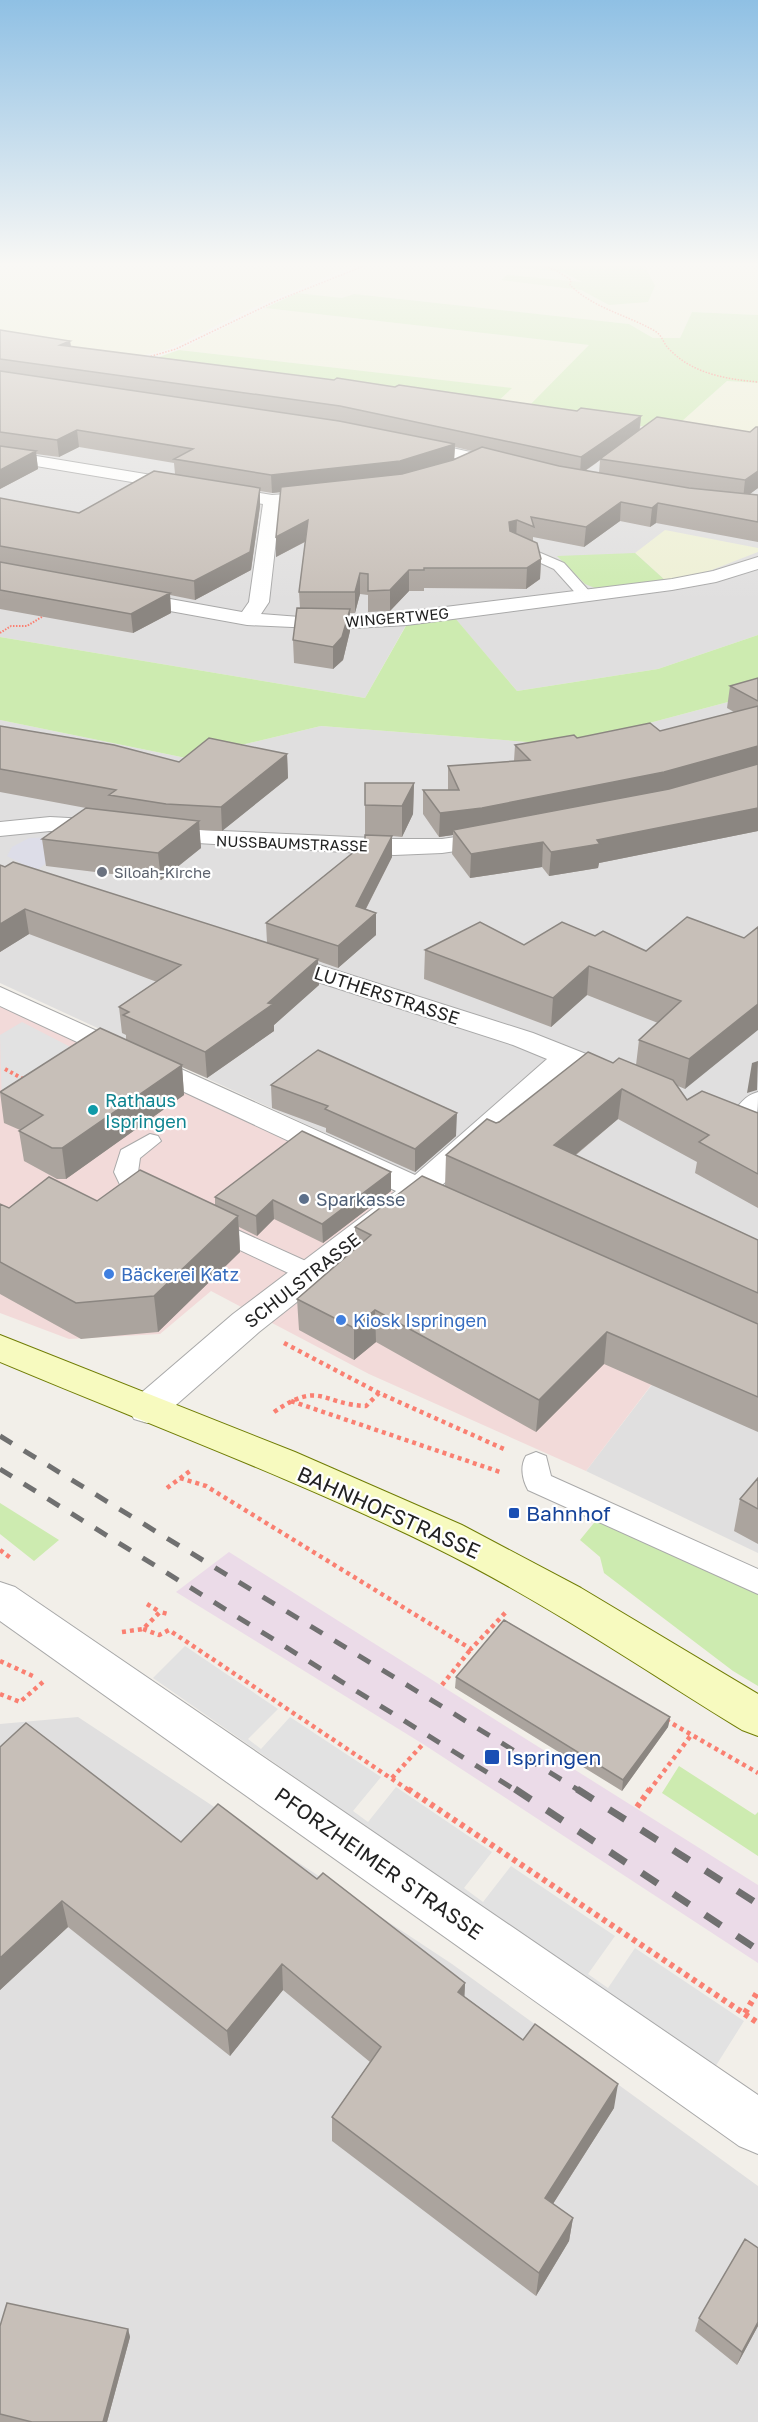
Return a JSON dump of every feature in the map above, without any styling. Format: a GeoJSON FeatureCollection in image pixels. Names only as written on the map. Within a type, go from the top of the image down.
{"type":"FeatureCollection","features":[{"type":"Feature","properties":{"kind":"main road","name":"BAHNHOFSTRASSE"},"geometry":{"type":"LineString","coordinates":[[0,1348],[377,1504],[449,1537],[534,1580],[758,1717]]}},
{"type":"Feature","properties":{"kind":"street"},"geometry":{"type":"LineString","coordinates":[[398,442],[479,458],[524,470]]}},
{"type":"Feature","properties":{"kind":"street"},"geometry":{"type":"LineString","coordinates":[[0,455],[272,500],[337,494]]}},
{"type":"Feature","properties":{"kind":"street"},"geometry":{"type":"LineString","coordinates":[[457,468],[479,458]]}},
{"type":"Feature","properties":{"kind":"street"},"geometry":{"type":"LineString","coordinates":[[247,619],[259,602],[272,500]]}},
{"type":"Feature","properties":{"kind":"street","name":"WINGERTWEG"},"geometry":{"type":"LineString","coordinates":[[109,594],[247,619],[336,623],[422,617],[585,595],[641,590],[700,580],[758,563]]}},
{"type":"Feature","properties":{"kind":"street","name":"NUSSBAUMSTRASSE"},"geometry":{"type":"LineString","coordinates":[[1,830],[50,824],[89,826],[168,837],[394,847],[442,846],[516,834]]}},
{"type":"Feature","properties":{"kind":"street","name":"LUTHERSTRASSE"},"geometry":{"type":"LineString","coordinates":[[254,952],[523,1039],[643,1087]]}},
{"type":"Feature","properties":{"kind":"street"},"geometry":{"type":"LineString","coordinates":[[0,994],[214,1096],[482,1218]]}},
{"type":"Feature","properties":{"kind":"street","name":"SCHULSTRASSE"},"geometry":{"type":"LineString","coordinates":[[147,1409],[246,1323],[419,1189],[567,1058]]}},
{"type":"Feature","properties":{"kind":"street","name":"PFORZHEIMER STRASSE"},"geometry":{"type":"LineString","coordinates":[[8,1580],[758,2127]]}},
{"type":"Feature","properties":{"kind":"lane"},"geometry":{"type":"LineString","coordinates":[[515,546],[559,566],[585,595]]}},
{"type":"Feature","properties":{"kind":"lane"},"geometry":{"type":"LineString","coordinates":[[150,1141],[129,1155],[126,1172],[132,1188],[310,1273]]}},
{"type":"Feature","properties":{"kind":"lane"},"geometry":{"type":"LineString","coordinates":[[536,1463],[538,1482],[758,1582]]}},
{"type":"Feature","properties":{"kind":"path"},"geometry":{"type":"LineString","coordinates":[[711,375],[724,379],[758,382]]}},
{"type":"Feature","properties":{"kind":"path"},"geometry":{"type":"LineString","coordinates":[[0,633],[11,626],[27,626],[46,615]]}},
{"type":"Feature","properties":{"kind":"path"},"geometry":{"type":"LineString","coordinates":[[5,1069],[33,1084]]}},
{"type":"Feature","properties":{"kind":"path"},"geometry":{"type":"LineString","coordinates":[[246,1323],[379,1393],[536,1463]]}},
{"type":"Feature","properties":{"kind":"path"},"geometry":{"type":"LineString","coordinates":[[274,1412],[291,1401],[309,1394],[357,1407],[366,1406],[379,1393]]}},
{"type":"Feature","properties":{"kind":"path"},"geometry":{"type":"LineString","coordinates":[[291,1401],[504,1474]]}},
{"type":"Feature","properties":{"kind":"path"},"geometry":{"type":"LineString","coordinates":[[167,1488],[190,1471]]}},
{"type":"Feature","properties":{"kind":"path"},"geometry":{"type":"LineString","coordinates":[[180,1478],[206,1486],[471,1649]]}},
{"type":"Feature","properties":{"kind":"path"},"geometry":{"type":"LineString","coordinates":[[0,1550],[8,1580]]}},
{"type":"Feature","properties":{"kind":"path"},"geometry":{"type":"LineString","coordinates":[[147,1604],[160,1612]]}},
{"type":"Feature","properties":{"kind":"path"},"geometry":{"type":"LineString","coordinates":[[442,1685],[471,1649],[498,1621],[508,1627]]}},
{"type":"Feature","properties":{"kind":"path"},"geometry":{"type":"LineString","coordinates":[[143,1629],[159,1635],[169,1630],[758,2023]]}},
{"type":"Feature","properties":{"kind":"path"},"geometry":{"type":"LineString","coordinates":[[0,1661],[44,1681]]}},
{"type":"Feature","properties":{"kind":"path"},"geometry":{"type":"LineString","coordinates":[[0,1694],[10,1699]]}},
{"type":"Feature","properties":{"kind":"path"},"geometry":{"type":"LineString","coordinates":[[661,1716],[758,1773]]}},
{"type":"Feature","properties":{"kind":"path"},"geometry":{"type":"LineString","coordinates":[[392,1778],[423,1744]]}},
{"type":"Feature","properties":{"kind":"path"},"geometry":{"type":"LineString","coordinates":[[637,1807],[683,1744]]}},
{"type":"Feature","properties":{"kind":"path"},"geometry":{"type":"LineString","coordinates":[[745,2013],[758,1992]]}},
{"type":"Feature","properties":{"kind":"shaded area"},"geometry":{"type":"Polygon","coordinates":[[[0,387],[606,424],[758,443],[758,635],[658,669],[517,691],[446,608],[414,611],[365,698],[0,637],[0,387]]]}},
{"type":"Feature","properties":{"kind":"shaded area"},"geometry":{"type":"Polygon","coordinates":[[[758,694],[758,1553],[586,1471],[709,1310],[0,983],[0,720],[186,758],[321,726],[567,745],[758,694]]]}},
{"type":"Feature","properties":{"kind":"shaded area"},"geometry":{"type":"Polygon","coordinates":[[[29,838],[80,838],[36,871],[7,856],[12,847],[29,838]]]}},
{"type":"Feature","properties":{"kind":"shaded area"},"geometry":{"type":"Polygon","coordinates":[[[0,1003],[690,1334],[586,1471],[369,1374],[211,1291],[160,1334],[69,1339],[0,1313],[0,1003]]]}},
{"type":"Feature","properties":{"kind":"shaded area"},"geometry":{"type":"Polygon","coordinates":[[[22,1022],[86,1055],[2,1107],[0,1035],[22,1022]]]}},
{"type":"Feature","properties":{"kind":"shaded area"},"geometry":{"type":"Polygon","coordinates":[[[229,1552],[758,1885],[758,1963],[423,1744],[176,1592],[229,1552]]]}},
{"type":"Feature","properties":{"kind":"shaded area"},"geometry":{"type":"Polygon","coordinates":[[[185,1646],[278,1709],[248,1739],[261,1749],[290,1717],[381,1777],[353,1811],[368,1822],[396,1787],[492,1852],[464,1888],[483,1902],[511,1866],[615,1936],[588,1974],[608,1988],[635,1948],[744,2021],[717,2064],[713,2069],[153,1678],[185,1646]]]}},
{"type":"Feature","properties":{"kind":"shaded area"},"geometry":{"type":"Polygon","coordinates":[[[78,1717],[452,1964],[758,2186],[758,2422],[0,2422],[0,1724],[78,1717]]]}},
{"type":"Feature","properties":{"kind":"green space"},"geometry":{"type":"Polygon","coordinates":[[[252,375],[398,375],[512,388],[492,407],[252,375]]]}},
{"type":"Feature","properties":{"kind":"green space"},"geometry":{"type":"Polygon","coordinates":[[[398,375],[560,375],[523,412],[492,407],[511,388],[398,375]]]}},
{"type":"Feature","properties":{"kind":"green space"},"geometry":{"type":"Polygon","coordinates":[[[559,375],[758,375],[758,383],[727,381],[672,430],[523,412],[559,375]]]}},
{"type":"Feature","properties":{"kind":"green space"},"geometry":{"type":"Polygon","coordinates":[[[727,381],[758,383],[758,439],[672,430],[727,381]]]}},
{"type":"Feature","properties":{"kind":"green space"},"geometry":{"type":"Polygon","coordinates":[[[665,530],[758,548],[758,552],[704,573],[667,582],[635,553],[665,530]]]}},
{"type":"Feature","properties":{"kind":"green space"},"geometry":{"type":"Polygon","coordinates":[[[635,553],[667,582],[595,588],[585,584],[557,556],[635,553]]]}},
{"type":"Feature","properties":{"kind":"green space"},"geometry":{"type":"Polygon","coordinates":[[[455,618],[517,691],[658,669],[758,635],[758,694],[567,745],[321,726],[186,758],[0,720],[0,637],[365,698],[407,624],[455,618]]]}},
{"type":"Feature","properties":{"kind":"green space"},"geometry":{"type":"Polygon","coordinates":[[[0,1503],[59,1540],[34,1561],[0,1534],[0,1503]]]}},
{"type":"Feature","properties":{"kind":"green space"},"geometry":{"type":"Polygon","coordinates":[[[598,1518],[758,1591],[758,1686],[733,1671],[604,1573],[600,1557],[580,1540],[598,1518]]]}},
{"type":"Feature","properties":{"kind":"green space"},"geometry":{"type":"Polygon","coordinates":[[[679,1766],[755,1815],[758,1812],[758,1856],[662,1793],[679,1766]]]}},
{"type":"Feature","properties":{"kind":"building"},"geometry":{"type":"Polygon","coordinates":[[[0,375],[27,375],[339,421],[455,444],[400,461],[271,475],[174,459],[193,449],[77,430],[57,440],[0,432],[0,375]]]}},
{"type":"Feature","properties":{"kind":"building"},"geometry":{"type":"Polygon","coordinates":[[[116,375],[295,375],[334,380],[337,378],[577,411],[581,408],[641,416],[581,457],[340,406],[116,375]]]}},
{"type":"Feature","properties":{"kind":"building"},"geometry":{"type":"Polygon","coordinates":[[[657,417],[750,432],[758,427],[758,471],[745,480],[600,459],[657,417]]]}},
{"type":"Feature","properties":{"kind":"building"},"geometry":{"type":"Polygon","coordinates":[[[0,446],[36,451],[0,470],[0,446]]]}},
{"type":"Feature","properties":{"kind":"building"},"geometry":{"type":"Polygon","coordinates":[[[482,447],[559,466],[689,488],[758,495],[758,522],[658,503],[652,508],[621,502],[586,527],[531,517],[534,527],[517,520],[509,522],[510,531],[537,543],[541,559],[527,568],[409,570],[390,590],[368,591],[368,574],[360,573],[355,592],[299,592],[308,520],[276,537],[281,487],[402,474],[453,460],[482,447]]]}},
{"type":"Feature","properties":{"kind":"building"},"geometry":{"type":"Polygon","coordinates":[[[154,471],[260,488],[250,552],[194,581],[0,546],[0,498],[79,513],[154,471]]]}},
{"type":"Feature","properties":{"kind":"building"},"geometry":{"type":"Polygon","coordinates":[[[0,562],[170,593],[131,614],[0,590],[0,562]]]}},
{"type":"Feature","properties":{"kind":"building"},"geometry":{"type":"Polygon","coordinates":[[[297,608],[350,609],[342,637],[333,647],[293,640],[297,608]]]}},
{"type":"Feature","properties":{"kind":"building"},"geometry":{"type":"Polygon","coordinates":[[[758,678],[758,701],[730,686],[758,678]]]}},
{"type":"Feature","properties":{"kind":"building"},"geometry":{"type":"Polygon","coordinates":[[[758,706],[758,746],[664,772],[482,808],[440,813],[423,790],[459,790],[448,766],[530,760],[515,745],[574,735],[577,738],[650,723],[660,731],[758,706]]]}},
{"type":"Feature","properties":{"kind":"building"},"geometry":{"type":"Polygon","coordinates":[[[0,726],[114,745],[179,762],[209,738],[287,754],[221,807],[166,804],[109,795],[116,790],[0,769],[0,726]]]}},
{"type":"Feature","properties":{"kind":"building"},"geometry":{"type":"Polygon","coordinates":[[[758,764],[758,808],[597,840],[600,844],[551,852],[543,842],[471,854],[453,830],[669,789],[758,764]]]}},
{"type":"Feature","properties":{"kind":"building"},"geometry":{"type":"Polygon","coordinates":[[[365,783],[414,783],[402,806],[365,805],[365,783]]]}},
{"type":"Feature","properties":{"kind":"building"},"geometry":{"type":"Polygon","coordinates":[[[86,808],[199,821],[158,853],[42,839],[86,808]]]}},
{"type":"Feature","properties":{"kind":"building"},"geometry":{"type":"Polygon","coordinates":[[[365,835],[392,836],[356,906],[376,913],[338,946],[266,923],[365,843],[365,835]]]}},
{"type":"Feature","properties":{"kind":"building"},"geometry":{"type":"Polygon","coordinates":[[[13,862],[318,959],[268,1003],[273,1004],[205,1052],[123,1015],[129,1012],[119,1007],[181,965],[25,909],[0,924],[0,865],[5,867],[13,862]]]}},
{"type":"Feature","properties":{"kind":"building"},"geometry":{"type":"Polygon","coordinates":[[[687,917],[744,938],[758,927],[758,1004],[689,1059],[639,1040],[681,1001],[589,966],[553,998],[425,950],[480,922],[524,945],[562,922],[595,936],[603,931],[646,951],[687,917]]]}},
{"type":"Feature","properties":{"kind":"building"},"geometry":{"type":"Polygon","coordinates":[[[100,1028],[182,1065],[62,1148],[52,1148],[19,1131],[43,1115],[0,1092],[100,1028]]]}},
{"type":"Feature","properties":{"kind":"building"},"geometry":{"type":"Polygon","coordinates":[[[318,1050],[457,1113],[415,1149],[325,1109],[328,1106],[271,1085],[318,1050]]]}},
{"type":"Feature","properties":{"kind":"building"},"geometry":{"type":"Polygon","coordinates":[[[588,1052],[613,1063],[619,1058],[673,1080],[687,1100],[702,1091],[758,1113],[758,1174],[699,1142],[709,1135],[622,1089],[554,1145],[758,1240],[758,1293],[446,1155],[487,1119],[499,1122],[588,1052]]]}},
{"type":"Feature","properties":{"kind":"building"},"geometry":{"type":"Polygon","coordinates":[[[302,1131],[391,1172],[322,1224],[273,1200],[256,1216],[215,1197],[302,1131]]]}},
{"type":"Feature","properties":{"kind":"building","name":"Bäckerei Katz"},"geometry":{"type":"Polygon","coordinates":[[[140,1170],[238,1216],[154,1296],[76,1303],[0,1262],[0,1204],[9,1208],[49,1177],[97,1201],[140,1170]]]}},
{"type":"Feature","properties":{"kind":"building"},"geometry":{"type":"Polygon","coordinates":[[[422,1176],[758,1324],[758,1397],[607,1332],[539,1400],[375,1310],[354,1328],[297,1299],[371,1235],[355,1227],[422,1176]]]}},
{"type":"Feature","properties":{"kind":"building"},"geometry":{"type":"Polygon","coordinates":[[[758,1478],[758,1509],[740,1499],[758,1478]]]}},
{"type":"Feature","properties":{"kind":"building"},"geometry":{"type":"Polygon","coordinates":[[[504,1620],[670,1717],[623,1780],[456,1677],[504,1620]]]}},
{"type":"Feature","properties":{"kind":"building"},"geometry":{"type":"Polygon","coordinates":[[[26,1723],[181,1842],[218,1804],[317,1879],[323,1873],[465,1983],[458,1992],[523,2040],[535,2024],[618,2084],[545,2198],[573,2218],[539,2273],[332,2117],[381,2047],[282,1964],[227,2031],[62,1901],[0,1958],[0,1747],[26,1723]]]}},
{"type":"Feature","properties":{"kind":"building"},"geometry":{"type":"Polygon","coordinates":[[[745,2239],[758,2248],[758,2322],[742,2352],[699,2318],[745,2239]]]}},
{"type":"Feature","properties":{"kind":"building"},"geometry":{"type":"Polygon","coordinates":[[[7,2303],[128,2329],[103,2422],[32,2422],[0,2414],[0,2326],[7,2303]]]}},
{"type":"Feature","properties":{"kind":"railway"},"geometry":{"type":"LineString","coordinates":[[0,1436],[580,1791]]}},
{"type":"Feature","properties":{"kind":"railway"},"geometry":{"type":"LineString","coordinates":[[0,1469],[517,1791]]}},
{"type":"Feature","properties":{"kind":"railway"},"geometry":{"type":"LineString","coordinates":[[515,1789],[758,1950]]}},
{"type":"Feature","properties":{"kind":"railway"},"geometry":{"type":"LineString","coordinates":[[577,1789],[758,1904]]}},
{"type":"Feature","properties":{"kind":"place","name":"Siloah-Kirche"},"geometry":{"type":"Point","coordinates":[102,872]}},
{"type":"Feature","properties":{"kind":"place","name":"Rathaus Ispringen"},"geometry":{"type":"Point","coordinates":[93,1110]}},
{"type":"Feature","properties":{"kind":"place","name":"Sparkasse"},"geometry":{"type":"Point","coordinates":[304,1199]}},
{"type":"Feature","properties":{"kind":"place","name":"Bäckerei Katz"},"geometry":{"type":"Point","coordinates":[109,1274]}},
{"type":"Feature","properties":{"kind":"place","name":"Kiosk Ispringen"},"geometry":{"type":"Point","coordinates":[341,1320]}},
{"type":"Feature","properties":{"kind":"place","name":"Bahnhof"},"geometry":{"type":"Point","coordinates":[514,1513]}},
{"type":"Feature","properties":{"kind":"place","name":"Ispringen"},"geometry":{"type":"Point","coordinates":[492,1757]}}]}
